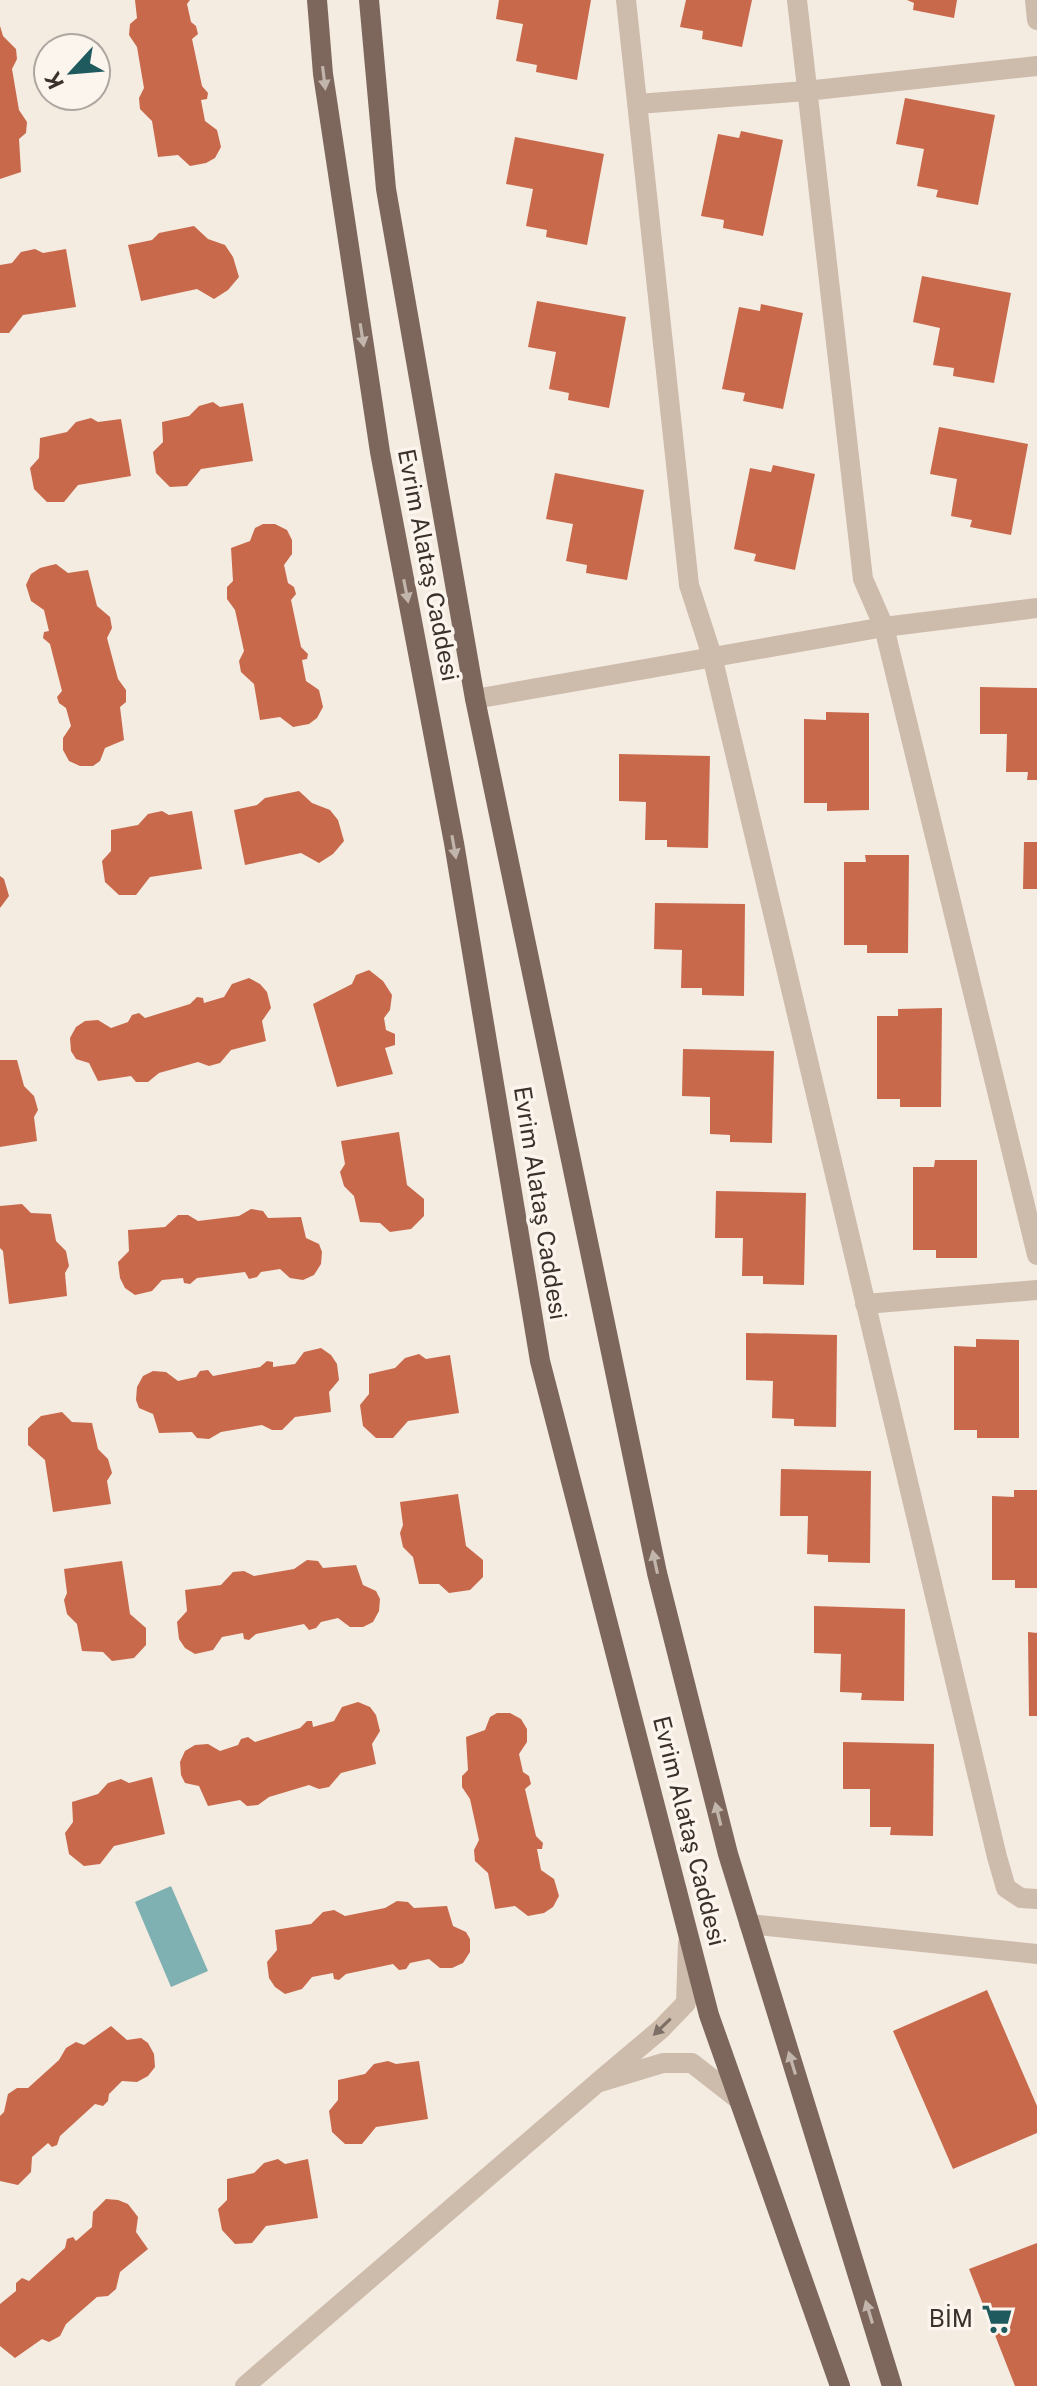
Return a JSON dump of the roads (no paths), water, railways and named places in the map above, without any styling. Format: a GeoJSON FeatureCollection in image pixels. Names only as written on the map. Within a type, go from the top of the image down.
{"type":"FeatureCollection","features":[{"type":"Feature","properties":{"kind":"main road","name":"Evrim Alataş Caddesi"},"geometry":{"type":"LineString","coordinates":[[317,0],[323,74],[380,452],[454,843],[540,1361],[709,2015],[840,2386]]}},
{"type":"Feature","properties":{"kind":"main road","name":"Evrim Alataş Caddesi"},"geometry":{"type":"LineString","coordinates":[[369,0],[386,189],[475,699],[657,1573],[728,1854],[892,2386]]}},
{"type":"Feature","properties":{"kind":"street"},"geometry":{"type":"LineString","coordinates":[[626,0],[689,585],[712,656],[997,1857],[1006,1888],[1021,1898],[1037,1899]]}},
{"type":"Feature","properties":{"kind":"street"},"geometry":{"type":"LineString","coordinates":[[797,0],[863,579],[884,627],[1037,1255]]}},
{"type":"Feature","properties":{"kind":"street"},"geometry":{"type":"LineString","coordinates":[[1035,0],[1037,20]]}},
{"type":"Feature","properties":{"kind":"street"},"geometry":{"type":"LineString","coordinates":[[638,104],[806,91],[1037,66]]}},
{"type":"Feature","properties":{"kind":"street"},"geometry":{"type":"LineString","coordinates":[[475,699],[884,627],[1037,608]]}},
{"type":"Feature","properties":{"kind":"street"},"geometry":{"type":"LineString","coordinates":[[865,1304],[1037,1290]]}},
{"type":"Feature","properties":{"kind":"street"},"geometry":{"type":"LineString","coordinates":[[749,1924],[1037,1954]]}},
{"type":"Feature","properties":{"kind":"street"},"geometry":{"type":"LineString","coordinates":[[245,2386],[661,2029],[686,2003],[688,1931]]}},
{"type":"Feature","properties":{"kind":"street"},"geometry":{"type":"LineString","coordinates":[[597,2083],[663,2063],[692,2063],[738,2099]]}},
{"type":"Feature","properties":{"kind":"water"},"geometry":{"type":"Polygon","coordinates":[[[171,1886],[208,1971],[171,1987],[135,1902],[171,1886]]]}},
{"type":"Feature","properties":{"kind":"place","name":"BİM"},"geometry":{"type":"Point","coordinates":[997,2319]}}]}
